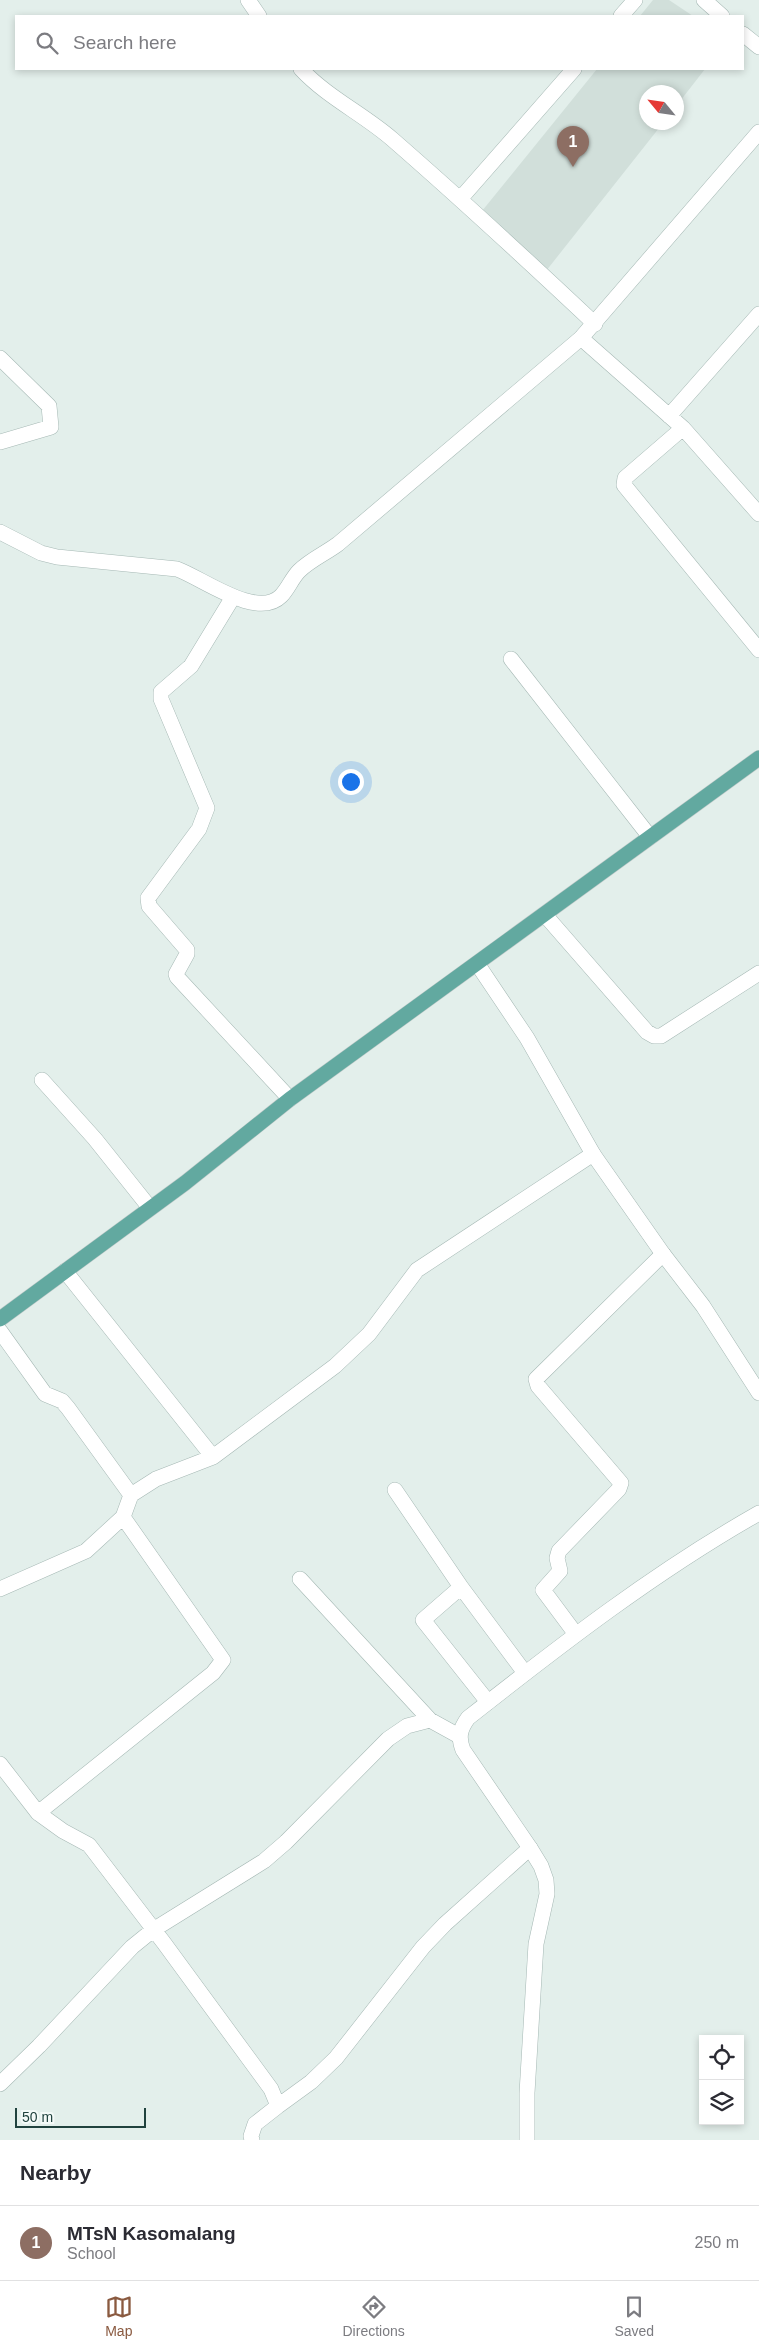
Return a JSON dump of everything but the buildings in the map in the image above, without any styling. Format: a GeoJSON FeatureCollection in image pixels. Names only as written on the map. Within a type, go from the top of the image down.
{"type":"FeatureCollection","features":[{"type":"Feature","properties":{"kind":"main road"},"geometry":{"type":"LineString","coordinates":[[1,1315],[65,1271],[185,1183],[290,1100],[478,965],[759,758]]}},
{"type":"Feature","properties":{"kind":"street"},"geometry":{"type":"LineString","coordinates":[[248,0],[258,15]]}},
{"type":"Feature","properties":{"kind":"street"},"geometry":{"type":"LineString","coordinates":[[622,15],[635,0]]}},
{"type":"Feature","properties":{"kind":"street"},"geometry":{"type":"LineString","coordinates":[[704,0],[721,15]]}},
{"type":"Feature","properties":{"kind":"street"},"geometry":{"type":"LineString","coordinates":[[744,35],[759,47]]}},
{"type":"Feature","properties":{"kind":"street"},"geometry":{"type":"LineString","coordinates":[[303,70],[309,78],[374,124],[460,198],[595,324]]}},
{"type":"Feature","properties":{"kind":"street"},"geometry":{"type":"LineString","coordinates":[[460,198],[573,70]]}},
{"type":"Feature","properties":{"kind":"street"},"geometry":{"type":"LineString","coordinates":[[0,532],[41,553],[57,557],[177,569],[193,575],[233,597],[249,602],[265,603],[280,597],[299,571],[338,544],[581,338],[759,132]]}},
{"type":"Feature","properties":{"kind":"street"},"geometry":{"type":"LineString","coordinates":[[669,416],[759,314]]}},
{"type":"Feature","properties":{"kind":"street"},"geometry":{"type":"LineString","coordinates":[[581,338],[683,428],[759,514]]}},
{"type":"Feature","properties":{"kind":"street"},"geometry":{"type":"LineString","coordinates":[[0,358],[49,406],[51,427],[0,442]]}},
{"type":"Feature","properties":{"kind":"street"},"geometry":{"type":"LineString","coordinates":[[683,428],[625,478],[624,485],[759,650]]}},
{"type":"Feature","properties":{"kind":"street"},"geometry":{"type":"LineString","coordinates":[[233,597],[191,666],[161,692],[162,699],[207,808],[199,829],[148,898],[149,906],[187,950],[188,954],[177,970],[177,977],[290,1100]]}},
{"type":"Feature","properties":{"kind":"street"},"geometry":{"type":"LineString","coordinates":[[511,659],[650,837]]}},
{"type":"Feature","properties":{"kind":"street"},"geometry":{"type":"LineString","coordinates":[[544,915],[647,1032],[654,1036],[661,1036],[758,975]]}},
{"type":"Feature","properties":{"kind":"street"},"geometry":{"type":"LineString","coordinates":[[478,965],[527,1038],[593,1154],[663,1254],[703,1306],[759,1393]]}},
{"type":"Feature","properties":{"kind":"street"},"geometry":{"type":"LineString","coordinates":[[42,1080],[95,1139],[150,1208]]}},
{"type":"Feature","properties":{"kind":"street"},"geometry":{"type":"LineString","coordinates":[[0,1589],[86,1551],[123,1517],[131,1495],[156,1479],[213,1456],[351,1352],[369,1334],[417,1270],[593,1154]]}},
{"type":"Feature","properties":{"kind":"street"},"geometry":{"type":"LineString","coordinates":[[576,1633],[543,1593],[543,1589],[560,1571],[557,1558],[559,1551],[619,1489],[621,1483],[538,1386],[536,1379],[663,1254]]}},
{"type":"Feature","properties":{"kind":"street"},"geometry":{"type":"LineString","coordinates":[[65,1271],[213,1456]]}},
{"type":"Feature","properties":{"kind":"street"},"geometry":{"type":"LineString","coordinates":[[0,1331],[45,1394],[62,1401],[68,1408],[131,1495]]}},
{"type":"Feature","properties":{"kind":"street"},"geometry":{"type":"LineString","coordinates":[[395,1490],[461,1587],[525,1673]]}},
{"type":"Feature","properties":{"kind":"street"},"geometry":{"type":"LineString","coordinates":[[459,1736],[468,1718],[576,1633],[677,1562],[759,1513]]}},
{"type":"Feature","properties":{"kind":"street"},"geometry":{"type":"LineString","coordinates":[[38,1813],[213,1673],[223,1660],[123,1517]]}},
{"type":"Feature","properties":{"kind":"street"},"geometry":{"type":"LineString","coordinates":[[300,1578],[430,1720],[459,1736],[468,1757],[541,1866],[546,1880],[547,1894],[536,1944],[527,2093],[527,2140]]}},
{"type":"Feature","properties":{"kind":"street"},"geometry":{"type":"LineString","coordinates":[[461,1587],[423,1620],[488,1702]]}},
{"type":"Feature","properties":{"kind":"street"},"geometry":{"type":"LineString","coordinates":[[0,2084],[39,2046],[132,1947],[152,1930],[264,1861],[286,1842],[388,1739],[407,1726],[430,1720]]}},
{"type":"Feature","properties":{"kind":"street"},"geometry":{"type":"LineString","coordinates":[[0,1764],[38,1813],[63,1831],[89,1845],[267,2084],[278,2106]]}},
{"type":"Feature","properties":{"kind":"street"},"geometry":{"type":"LineString","coordinates":[[252,2140],[251,2136],[255,2124],[326,2069],[423,1947],[445,1924],[530,1848]]}},
{"type":"Feature","properties":{"kind":"shaded area"},"geometry":{"type":"Polygon","coordinates":[[[653,0],[669,0],[692,15],[641,15],[653,0]]]}},
{"type":"Feature","properties":{"kind":"shaded area"},"geometry":{"type":"Polygon","coordinates":[[[596,70],[704,70],[684,96],[684,85],[639,85],[639,130],[657,130],[546,271],[482,211],[596,70]]]}},
{"type":"Feature","properties":{"kind":"place","name":"MTsN Kasomalang"},"geometry":{"type":"Point","coordinates":[573,167]}}]}
